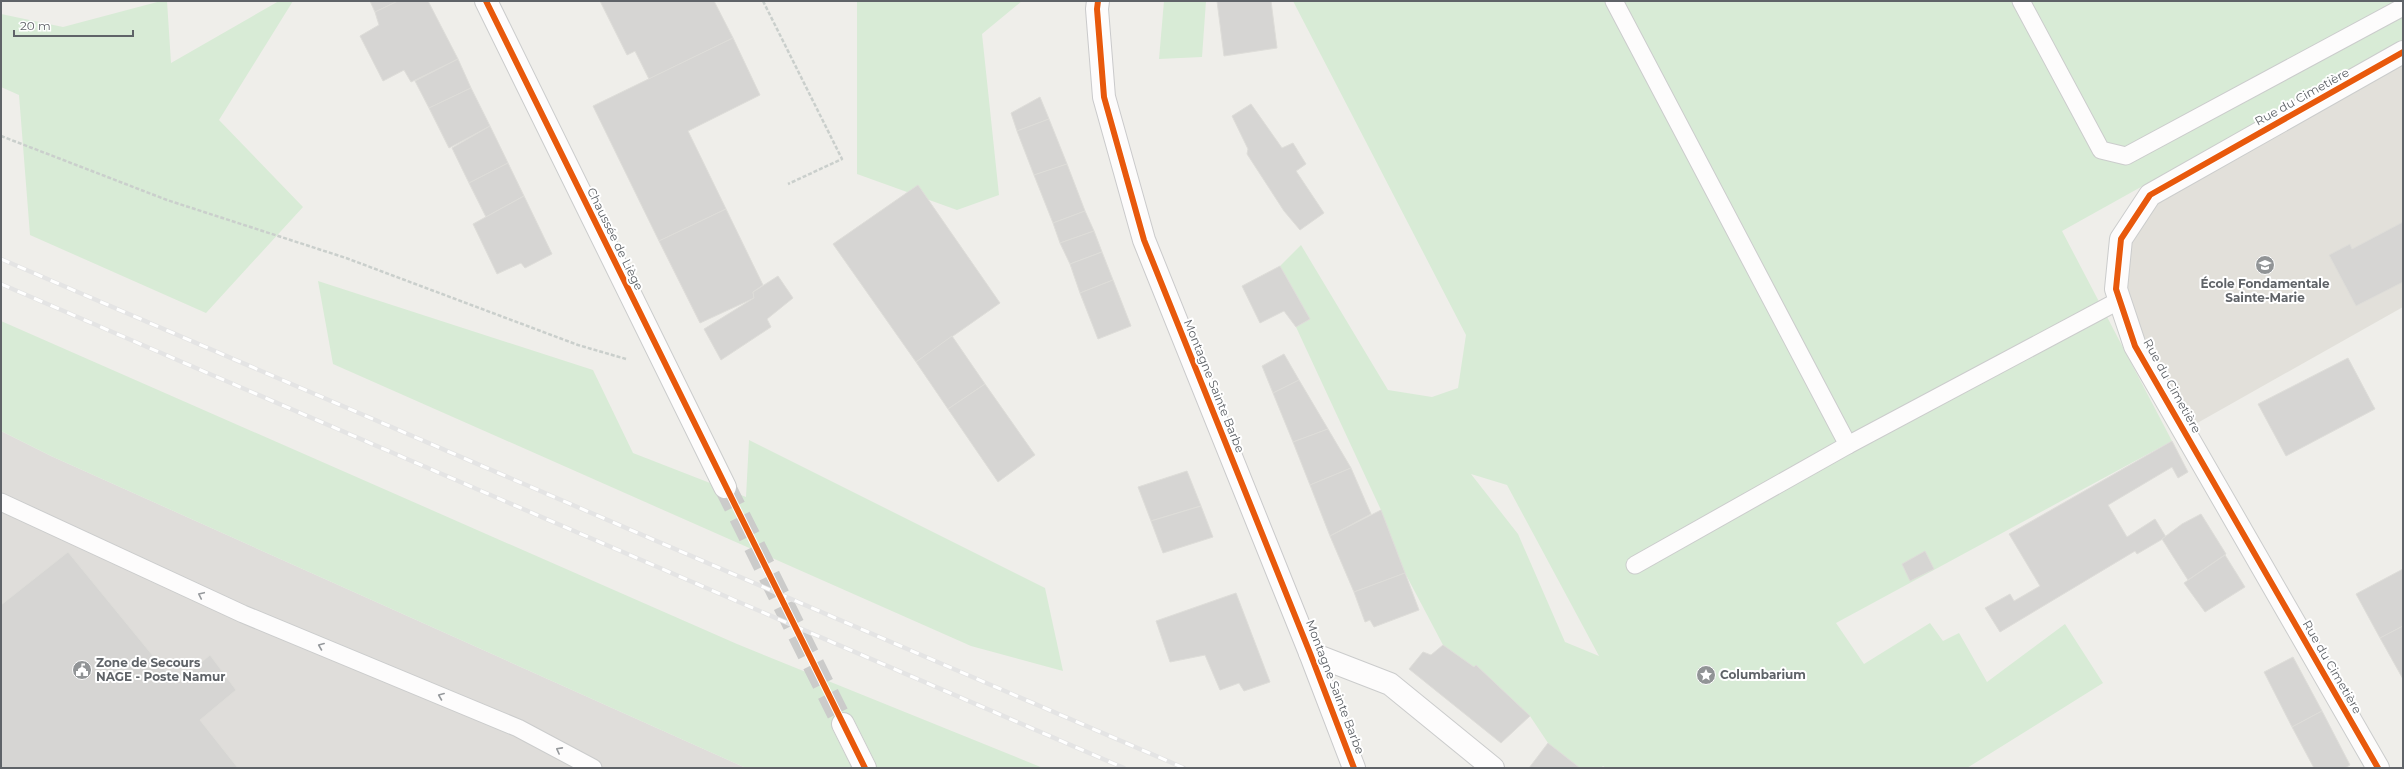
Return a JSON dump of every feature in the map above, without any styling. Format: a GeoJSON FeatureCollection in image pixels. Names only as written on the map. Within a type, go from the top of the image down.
{"type":"FeatureCollection","features":[{"type":"Feature","properties":{"kind":"street","name":"Chaussée de Liège"},"geometry":{"type":"LineString","coordinates":[[486,1],[725,487]]}},
{"type":"Feature","properties":{"kind":"street","name":"Montagne Sainte Barbe"},"geometry":{"type":"LineString","coordinates":[[1098,1],[1097,9],[1104,97],[1144,240],[1310,653],[1354,768]]}},
{"type":"Feature","properties":{"kind":"street","name":"Rue du Cimetière"},"geometry":{"type":"LineString","coordinates":[[2378,768],[2135,346],[2116,289],[2121,239],[2150,195],[2403,52]]}},
{"type":"Feature","properties":{"kind":"street"},"geometry":{"type":"LineString","coordinates":[[1310,653],[1390,684],[1493,768]]}},
{"type":"Feature","properties":{"kind":"street"},"geometry":{"type":"LineString","coordinates":[[843,724],[865,768]]}},
{"type":"Feature","properties":{"kind":"lane"},"geometry":{"type":"LineString","coordinates":[[1614,1],[1848,446]]}},
{"type":"Feature","properties":{"kind":"lane"},"geometry":{"type":"LineString","coordinates":[[2021,1],[2101,150],[2126,156],[2403,7]]}},
{"type":"Feature","properties":{"kind":"lane"},"geometry":{"type":"LineString","coordinates":[[1635,565],[1848,446],[2120,300]]}},
{"type":"Feature","properties":{"kind":"lane"},"geometry":{"type":"LineString","coordinates":[[1,502],[243,614],[518,728],[594,768]]}},
{"type":"Feature","properties":{"kind":"path"},"geometry":{"type":"LineString","coordinates":[[763,1],[842,159],[788,184]]}},
{"type":"Feature","properties":{"kind":"path"},"geometry":{"type":"LineString","coordinates":[[1,136],[167,200],[346,258],[578,344],[668,372]]}},
{"type":"Feature","properties":{"kind":"shaded area","name":"École Fondamentale Sainte-Marie"},"geometry":{"type":"Polygon","coordinates":[[[2403,63],[2403,307],[2192,426],[2144,342],[2125,289],[2130,242],[2157,201],[2403,63]]]}},
{"type":"Feature","properties":{"kind":"shaded area"},"geometry":{"type":"Polygon","coordinates":[[[1,431],[51,456],[746,768],[1,768],[1,431]]]}},
{"type":"Feature","properties":{"kind":"green space"},"geometry":{"type":"Polygon","coordinates":[[[161,1],[167,1],[171,63],[279,1],[293,1],[219,120],[303,207],[206,313],[30,235],[19,95],[1,87],[1,14],[63,27],[161,1]]]}},
{"type":"Feature","properties":{"kind":"green space"},"geometry":{"type":"Polygon","coordinates":[[[857,1],[1022,1],[982,34],[999,195],[957,210],[857,174],[857,1]]]}},
{"type":"Feature","properties":{"kind":"green space"},"geometry":{"type":"Polygon","coordinates":[[[1164,1],[1206,1],[1202,57],[1159,59],[1164,1]]]}},
{"type":"Feature","properties":{"kind":"green space"},"geometry":{"type":"Polygon","coordinates":[[[1293,1],[2403,1],[2403,41],[2062,231],[2172,441],[1836,623],[1864,664],[1930,623],[1943,641],[1959,633],[1987,682],[2065,624],[2103,683],[1967,768],[1606,768],[1603,766],[1601,768],[1580,768],[1548,743],[1530,716],[1476,665],[1474,667],[1443,645],[1405,573],[1381,510],[1296,327],[1310,319],[1280,266],[1301,245],[1388,390],[1432,397],[1458,388],[1466,335],[1293,1]],[[1471,474],[1518,534],[1565,642],[1599,656],[1507,485],[1471,474]]]}},
{"type":"Feature","properties":{"kind":"green space"},"geometry":{"type":"Polygon","coordinates":[[[318,281],[593,370],[633,453],[746,497],[749,440],[1045,588],[1063,671],[971,646],[333,364],[318,281]]]}},
{"type":"Feature","properties":{"kind":"green space"},"geometry":{"type":"Polygon","coordinates":[[[1,321],[737,644],[1043,768],[746,768],[51,456],[1,431],[1,321]]]}},
{"type":"Feature","properties":{"kind":"building"},"geometry":{"type":"Polygon","coordinates":[[[370,1],[398,1],[375,12],[370,1]]]}},
{"type":"Feature","properties":{"kind":"building"},"geometry":{"type":"Polygon","coordinates":[[[398,1],[428,1],[458,59],[411,82],[404,70],[383,81],[360,36],[379,25],[375,12],[398,1]]]}},
{"type":"Feature","properties":{"kind":"building"},"geometry":{"type":"Polygon","coordinates":[[[600,1],[714,1],[733,38],[649,79],[635,51],[627,55],[600,1]]]}},
{"type":"Feature","properties":{"kind":"building"},"geometry":{"type":"Polygon","coordinates":[[[1217,1],[1271,1],[1277,48],[1224,56],[1217,1]]]}},
{"type":"Feature","properties":{"kind":"building"},"geometry":{"type":"Polygon","coordinates":[[[733,38],[760,95],[688,131],[726,209],[659,241],[593,106],[733,38]]]}},
{"type":"Feature","properties":{"kind":"building"},"geometry":{"type":"Polygon","coordinates":[[[458,59],[471,88],[429,108],[415,81],[458,59]]]}},
{"type":"Feature","properties":{"kind":"building"},"geometry":{"type":"Polygon","coordinates":[[[471,88],[490,126],[449,148],[429,108],[471,88]]]}},
{"type":"Feature","properties":{"kind":"building"},"geometry":{"type":"Polygon","coordinates":[[[1040,97],[1049,119],[1017,131],[1011,113],[1040,97]]]}},
{"type":"Feature","properties":{"kind":"building"},"geometry":{"type":"Polygon","coordinates":[[[1251,104],[1282,148],[1293,143],[1306,164],[1296,171],[1324,213],[1300,230],[1284,211],[1247,154],[1248,149],[1232,116],[1251,104]]]}},
{"type":"Feature","properties":{"kind":"building"},"geometry":{"type":"Polygon","coordinates":[[[1049,119],[1067,164],[1034,175],[1017,131],[1049,119]]]}},
{"type":"Feature","properties":{"kind":"building"},"geometry":{"type":"Polygon","coordinates":[[[490,126],[508,163],[469,183],[452,148],[490,126]]]}},
{"type":"Feature","properties":{"kind":"building"},"geometry":{"type":"Polygon","coordinates":[[[508,163],[524,196],[486,217],[469,183],[508,163]]]}},
{"type":"Feature","properties":{"kind":"building"},"geometry":{"type":"Polygon","coordinates":[[[1067,164],[1085,211],[1053,223],[1034,175],[1067,164]]]}},
{"type":"Feature","properties":{"kind":"building"},"geometry":{"type":"Polygon","coordinates":[[[918,185],[1000,303],[916,362],[833,244],[918,185]]]}},
{"type":"Feature","properties":{"kind":"building"},"geometry":{"type":"Polygon","coordinates":[[[524,196],[552,254],[525,268],[521,263],[497,274],[473,224],[524,196]]]}},
{"type":"Feature","properties":{"kind":"building"},"geometry":{"type":"Polygon","coordinates":[[[726,209],[763,285],[753,292],[754,298],[700,323],[659,241],[726,209]]]}},
{"type":"Feature","properties":{"kind":"building"},"geometry":{"type":"Polygon","coordinates":[[[1085,211],[1094,231],[1060,243],[1053,223],[1085,211]]]}},
{"type":"Feature","properties":{"kind":"building"},"geometry":{"type":"Polygon","coordinates":[[[2403,222],[2403,282],[2356,306],[2329,255],[2350,244],[2352,249],[2403,222]]]}},
{"type":"Feature","properties":{"kind":"building"},"geometry":{"type":"Polygon","coordinates":[[[1094,231],[1102,252],[1070,264],[1060,243],[1094,231]]]}},
{"type":"Feature","properties":{"kind":"building"},"geometry":{"type":"Polygon","coordinates":[[[1102,252],[1113,280],[1080,293],[1070,264],[1102,252]]]}},
{"type":"Feature","properties":{"kind":"building"},"geometry":{"type":"Polygon","coordinates":[[[1280,266],[1310,319],[1296,327],[1284,311],[1260,323],[1242,286],[1280,266]]]}},
{"type":"Feature","properties":{"kind":"building"},"geometry":{"type":"Polygon","coordinates":[[[778,276],[793,298],[767,319],[771,327],[721,360],[704,329],[754,298],[753,292],[778,276]]]}},
{"type":"Feature","properties":{"kind":"building"},"geometry":{"type":"Polygon","coordinates":[[[1113,280],[1131,326],[1098,339],[1080,293],[1113,280]]]}},
{"type":"Feature","properties":{"kind":"building"},"geometry":{"type":"Polygon","coordinates":[[[952,336],[985,384],[948,409],[916,362],[952,336]]]}},
{"type":"Feature","properties":{"kind":"building"},"geometry":{"type":"Polygon","coordinates":[[[1284,354],[1299,380],[1273,393],[1262,366],[1284,354]]]}},
{"type":"Feature","properties":{"kind":"building"},"geometry":{"type":"Polygon","coordinates":[[[2348,358],[2375,409],[2286,456],[2258,404],[2348,358]]]}},
{"type":"Feature","properties":{"kind":"building"},"geometry":{"type":"Polygon","coordinates":[[[1299,380],[1328,429],[1293,442],[1273,393],[1299,380]]]}},
{"type":"Feature","properties":{"kind":"building"},"geometry":{"type":"Polygon","coordinates":[[[985,384],[1035,455],[998,482],[948,409],[985,384]]]}},
{"type":"Feature","properties":{"kind":"building"},"geometry":{"type":"Polygon","coordinates":[[[1328,429],[1351,468],[1310,485],[1293,442],[1328,429]]]}},
{"type":"Feature","properties":{"kind":"building"},"geometry":{"type":"Polygon","coordinates":[[[2172,441],[2188,472],[2178,478],[2172,467],[2108,505],[2127,537],[2155,519],[2166,537],[2137,554],[2135,551],[2000,632],[1985,608],[2010,594],[2014,601],[2040,586],[2009,534],[2172,441]]]}},
{"type":"Feature","properties":{"kind":"building"},"geometry":{"type":"Polygon","coordinates":[[[1351,468],[1371,514],[1330,536],[1310,485],[1351,468]]]}},
{"type":"Feature","properties":{"kind":"building"},"geometry":{"type":"Polygon","coordinates":[[[1187,471],[1201,506],[1151,521],[1138,487],[1187,471]]]}},
{"type":"Feature","properties":{"kind":"building"},"geometry":{"type":"Polygon","coordinates":[[[1201,506],[1213,537],[1163,553],[1151,521],[1201,506]]]}},
{"type":"Feature","properties":{"kind":"building"},"geometry":{"type":"Polygon","coordinates":[[[1381,510],[1405,573],[1354,592],[1330,536],[1381,510]]]}},
{"type":"Feature","properties":{"kind":"building"},"geometry":{"type":"Polygon","coordinates":[[[2201,514],[2226,554],[2188,580],[2162,539],[2182,524],[2201,514]]]}},
{"type":"Feature","properties":{"kind":"building"},"geometry":{"type":"Polygon","coordinates":[[[1925,551],[1934,569],[1910,581],[1902,564],[1925,551]]]}},
{"type":"Feature","properties":{"kind":"building","name":"Zone de Secours NAGE - Poste Namur"},"geometry":{"type":"Polygon","coordinates":[[[68,552],[176,684],[210,655],[236,690],[200,720],[238,768],[1,768],[1,605],[68,552]]]}},
{"type":"Feature","properties":{"kind":"building"},"geometry":{"type":"Polygon","coordinates":[[[2225,555],[2245,587],[2205,612],[2184,583],[2225,555]]]}},
{"type":"Feature","properties":{"kind":"building"},"geometry":{"type":"Polygon","coordinates":[[[2403,569],[2403,626],[2380,638],[2356,594],[2403,569]]]}},
{"type":"Feature","properties":{"kind":"building"},"geometry":{"type":"Polygon","coordinates":[[[1405,573],[1419,610],[1374,627],[1370,620],[1365,622],[1354,592],[1405,573]]]}},
{"type":"Feature","properties":{"kind":"building"},"geometry":{"type":"Polygon","coordinates":[[[1236,593],[1270,682],[1244,691],[1239,683],[1220,690],[1205,655],[1170,662],[1156,621],[1236,593]]]}},
{"type":"Feature","properties":{"kind":"building"},"geometry":{"type":"Polygon","coordinates":[[[2403,626],[2403,679],[2380,638],[2403,626]]]}},
{"type":"Feature","properties":{"kind":"building"},"geometry":{"type":"Polygon","coordinates":[[[1443,645],[1474,667],[1476,665],[1530,716],[1501,743],[1409,669],[1423,652],[1431,655],[1443,645]]]}},
{"type":"Feature","properties":{"kind":"building"},"geometry":{"type":"Polygon","coordinates":[[[2293,657],[2322,711],[2292,727],[2264,672],[2293,657]]]}},
{"type":"Feature","properties":{"kind":"building"},"geometry":{"type":"Polygon","coordinates":[[[2322,711],[2350,765],[2345,768],[2314,768],[2292,727],[2322,711]]]}},
{"type":"Feature","properties":{"kind":"building"},"geometry":{"type":"Polygon","coordinates":[[[1548,743],[1580,768],[1529,768],[1548,743]]]}},
{"type":"Feature","properties":{"kind":"tunnel"},"geometry":{"type":"LineString","coordinates":[[725,487],[843,724]]}},
{"type":"Feature","properties":{"kind":"railway"},"geometry":{"type":"LineString","coordinates":[[1,259],[1184,768]]}},
{"type":"Feature","properties":{"kind":"railway"},"geometry":{"type":"LineString","coordinates":[[1,284],[1124,768]]}},
{"type":"Feature","properties":{"kind":"cycle path"},"geometry":{"type":"LineString","coordinates":[[486,1],[865,768]]}},
{"type":"Feature","properties":{"kind":"cycle path"},"geometry":{"type":"LineString","coordinates":[[1098,1],[1097,9],[1104,97],[1144,240],[1310,653],[1354,768]]}},
{"type":"Feature","properties":{"kind":"cycle path"},"geometry":{"type":"LineString","coordinates":[[2378,768],[2135,346],[2116,289],[2121,239],[2150,195],[2403,52]]}},
{"type":"Feature","properties":{"kind":"place","name":"École Fondamentale Sainte-Marie"},"geometry":{"type":"Point","coordinates":[2265,265]}},
{"type":"Feature","properties":{"kind":"place","name":"Zone de Secours NAGE - Poste Namur"},"geometry":{"type":"Point","coordinates":[82,670]}},
{"type":"Feature","properties":{"kind":"place","name":"Columbarium"},"geometry":{"type":"Point","coordinates":[1706,675]}}]}
